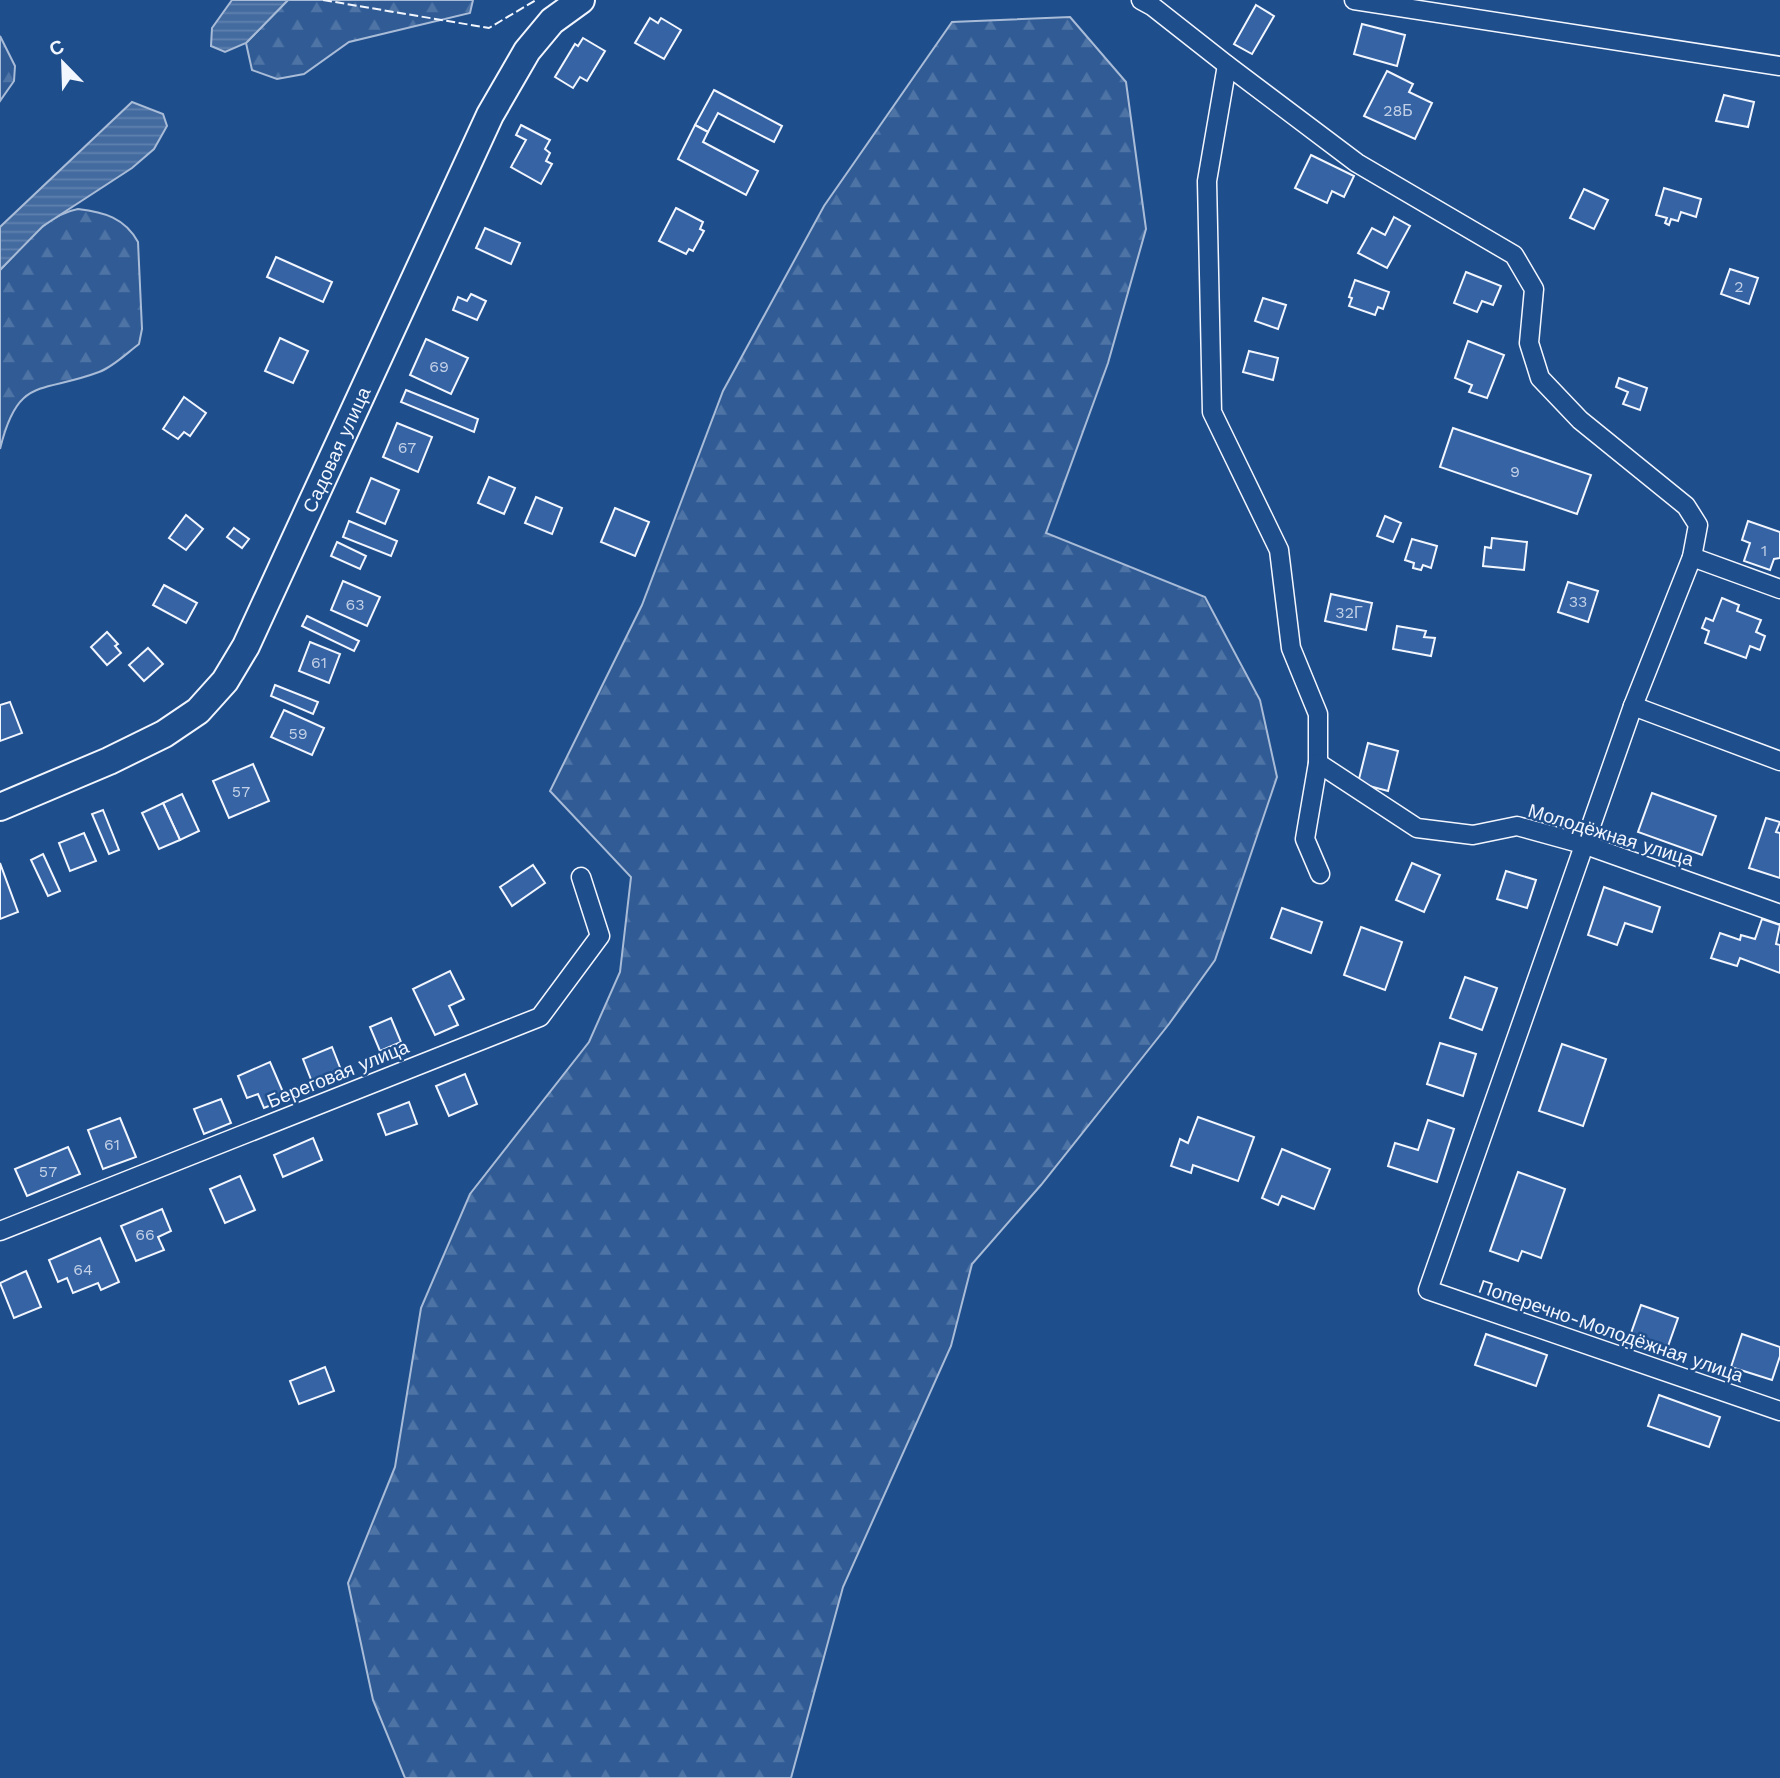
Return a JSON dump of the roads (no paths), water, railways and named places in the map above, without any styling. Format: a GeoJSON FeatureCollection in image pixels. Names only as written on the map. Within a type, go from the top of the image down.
{"type":"FeatureCollection","features":[{"type":"Feature","properties":{"kind":"street","name":"Садовая улица"},"geometry":{"type":"LineString","coordinates":[[0,807],[109,761],[164,734],[198,711],[225,681],[246,646],[490,116],[527,51],[552,21],[581,0]]}},
{"type":"Feature","properties":{"kind":"street"},"geometry":{"type":"LineString","coordinates":[[1141,0],[1357,163],[1514,255],[1534,289],[1529,342],[1540,379],[1580,420],[1686,506],[1698,525],[1692,557],[1633,706],[1586,845]]}},
{"type":"Feature","properties":{"kind":"street"},"geometry":{"type":"LineString","coordinates":[[1354,0],[1780,66]]}},
{"type":"Feature","properties":{"kind":"street"},"geometry":{"type":"LineString","coordinates":[[1227,65],[1207,181],[1212,412],[1279,550],[1291,648],[1318,714],[1318,763],[1305,839],[1320,874]]}},
{"type":"Feature","properties":{"kind":"street"},"geometry":{"type":"LineString","coordinates":[[1692,557],[1780,590]]}},
{"type":"Feature","properties":{"kind":"street"},"geometry":{"type":"LineString","coordinates":[[1633,706],[1780,761]]}},
{"type":"Feature","properties":{"kind":"street","name":"Молодёжная улица"},"geometry":{"type":"LineString","coordinates":[[1318,763],[1416,828],[1473,835],[1517,825],[1586,845],[1780,914]]}},
{"type":"Feature","properties":{"kind":"street","name":"Поперечно-Молодёжная улица"},"geometry":{"type":"LineString","coordinates":[[1586,845],[1428,1290],[1780,1411]]}},
{"type":"Feature","properties":{"kind":"street","name":"Береговая улица"},"geometry":{"type":"LineString","coordinates":[[0,1231],[540,1017],[600,936],[582,877]]}}]}
